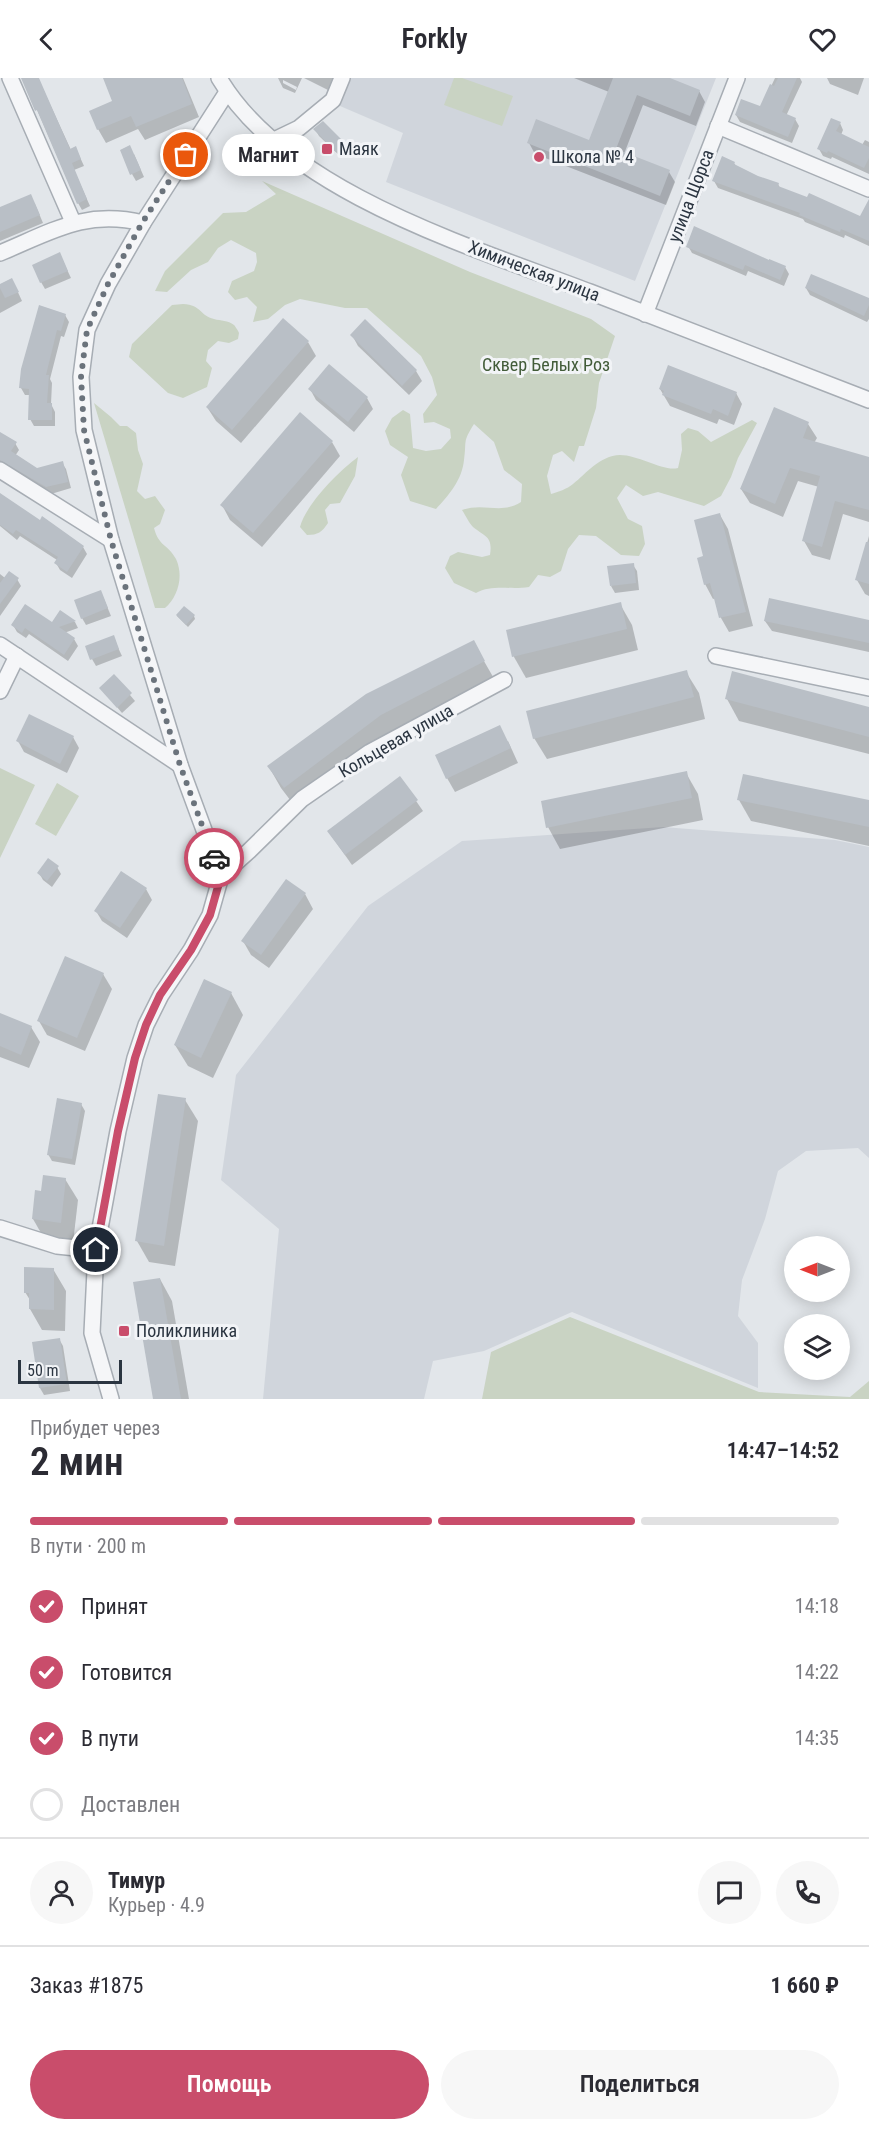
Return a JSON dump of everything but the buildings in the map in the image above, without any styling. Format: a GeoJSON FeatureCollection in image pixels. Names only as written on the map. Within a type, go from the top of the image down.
{"type":"FeatureCollection","features":[{"type":"Feature","properties":{"kind":"street"},"geometry":{"type":"LineString","coordinates":[[10,78],[73,222]]}},
{"type":"Feature","properties":{"kind":"street","name":"Химическая улица"},"geometry":{"type":"LineString","coordinates":[[219,78],[227,92],[249,117],[274,140],[320,175],[370,203],[440,234],[869,400]]}},
{"type":"Feature","properties":{"kind":"street"},"geometry":{"type":"LineString","coordinates":[[274,140],[299,128],[333,100],[342,78]]}},
{"type":"Feature","properties":{"kind":"street","name":"улица Щорса"},"geometry":{"type":"LineString","coordinates":[[645,314],[737,78]]}},
{"type":"Feature","properties":{"kind":"street"},"geometry":{"type":"LineString","coordinates":[[111,1399],[92,1333],[96,1250],[118,1131],[135,1058],[146,1025],[160,995],[191,950],[210,915],[221,876],[180,765],[111,540],[84,430],[81,377],[87,330],[108,284],[142,223],[227,92]]}},
{"type":"Feature","properties":{"kind":"street"},"geometry":{"type":"LineString","coordinates":[[718,126],[869,189]]}},
{"type":"Feature","properties":{"kind":"street"},"geometry":{"type":"LineString","coordinates":[[0,253],[73,222],[105,218],[126,219],[142,223]]}},
{"type":"Feature","properties":{"kind":"street"},"geometry":{"type":"LineString","coordinates":[[0,470],[111,540]]}},
{"type":"Feature","properties":{"kind":"street"},"geometry":{"type":"LineString","coordinates":[[0,645],[180,765]]}},
{"type":"Feature","properties":{"kind":"street"},"geometry":{"type":"LineString","coordinates":[[0,691],[17,656]]}},
{"type":"Feature","properties":{"kind":"street"},"geometry":{"type":"LineString","coordinates":[[716,656],[869,688]]}},
{"type":"Feature","properties":{"kind":"street","name":"Кольцевая улица"},"geometry":{"type":"LineString","coordinates":[[221,876],[302,799],[360,758],[504,680]]}},
{"type":"Feature","properties":{"kind":"street"},"geometry":{"type":"LineString","coordinates":[[0,1228],[57,1246],[96,1250]]}},
{"type":"Feature","properties":{"kind":"shaded area","name":"Школа № 4"},"geometry":{"type":"Polygon","coordinates":[[[351,78],[716,78],[635,281],[386,182],[403,133],[340,106],[351,78]]]}},
{"type":"Feature","properties":{"kind":"shaded area"},"geometry":{"type":"Polygon","coordinates":[[[663,827],[835,840],[869,847],[869,1158],[858,1148],[806,1151],[778,1171],[765,1219],[742,1280],[738,1316],[758,1343],[758,1388],[572,1312],[484,1351],[433,1361],[424,1399],[263,1399],[279,1229],[221,1180],[236,1075],[368,906],[462,841],[663,827]]]}},
{"type":"Feature","properties":{"kind":"green space"},"geometry":{"type":"Polygon","coordinates":[[[454,78],[462,78],[513,96],[502,126],[444,105],[454,78]]]}},
{"type":"Feature","properties":{"kind":"green space","name":"Сквер Белых Роз"},"geometry":{"type":"Polygon","coordinates":[[[262,181],[470,272],[591,319],[615,336],[599,383],[596,408],[584,446],[579,446],[574,462],[562,451],[553,455],[547,476],[551,494],[573,484],[588,470],[613,456],[627,456],[666,468],[678,468],[682,450],[681,434],[688,428],[698,431],[711,442],[752,420],[757,423],[721,496],[704,506],[658,492],[643,496],[626,485],[617,498],[628,519],[642,526],[645,544],[639,556],[621,555],[596,536],[579,535],[568,549],[561,571],[550,577],[538,575],[529,587],[495,588],[476,593],[454,583],[445,568],[450,556],[458,552],[482,557],[490,555],[491,549],[489,540],[472,525],[462,510],[513,506],[521,502],[522,484],[504,470],[494,442],[474,424],[466,438],[461,474],[446,498],[436,509],[410,501],[401,475],[408,457],[390,445],[385,431],[392,418],[403,410],[410,414],[413,448],[426,451],[441,449],[451,438],[450,429],[434,422],[424,423],[423,414],[437,395],[432,377],[421,356],[367,308],[345,308],[300,299],[285,305],[268,319],[253,322],[257,307],[247,297],[235,300],[228,292],[232,281],[254,271],[257,262],[256,253],[231,240],[218,248],[208,262],[191,270],[167,292],[155,291],[165,271],[223,213],[246,212],[276,194],[262,181]]]}},
{"type":"Feature","properties":{"kind":"green space"},"geometry":{"type":"Polygon","coordinates":[[[172,305],[194,306],[209,318],[232,323],[239,333],[238,339],[229,343],[218,341],[208,350],[206,361],[212,368],[207,387],[183,398],[168,393],[129,357],[132,344],[172,305]]]}},
{"type":"Feature","properties":{"kind":"green space"},"geometry":{"type":"Polygon","coordinates":[[[94,403],[120,426],[127,426],[136,433],[143,464],[137,491],[145,499],[155,496],[165,510],[160,524],[154,528],[158,539],[176,559],[179,579],[176,592],[165,608],[155,608],[94,403]]]}},
{"type":"Feature","properties":{"kind":"green space"},"geometry":{"type":"Polygon","coordinates":[[[358,457],[355,476],[340,503],[330,504],[325,510],[328,523],[319,532],[307,535],[300,527],[309,508],[333,479],[358,457]]]}},
{"type":"Feature","properties":{"kind":"green space"},"geometry":{"type":"Polygon","coordinates":[[[0,768],[35,785],[0,858],[0,768]]]}},
{"type":"Feature","properties":{"kind":"green space"},"geometry":{"type":"Polygon","coordinates":[[[57,783],[79,796],[56,836],[35,824],[57,783]]]}},
{"type":"Feature","properties":{"kind":"green space"},"geometry":{"type":"Polygon","coordinates":[[[570,1317],[759,1392],[850,1397],[869,1381],[869,1399],[482,1399],[491,1352],[570,1317]]]}},
{"type":"Feature","properties":{"kind":"way so far"},"geometry":{"type":"LineString","coordinates":[[186,155],[142,223],[108,284],[87,330],[81,377],[84,430],[111,540],[180,765],[214,858]]}},
{"type":"Feature","properties":{"kind":"place","name":"Маяк"},"geometry":{"type":"Point","coordinates":[327,149]}},
{"type":"Feature","properties":{"kind":"place","name":"Магнит"},"geometry":{"type":"Point","coordinates":[186,155]}},
{"type":"Feature","properties":{"kind":"place","name":"Школа № 4"},"geometry":{"type":"Point","coordinates":[539,157]}},
{"type":"Feature","properties":{"kind":"place","name":"Поликлиника"},"geometry":{"type":"Point","coordinates":[124,1331]}},
{"type":"Feature","properties":{"kind":"route"},"geometry":{"type":"LineString","coordinates":[[96,1250],[118,1131],[135,1058],[146,1025],[160,995],[191,950],[210,915],[221,876],[214,858]]}}]}
